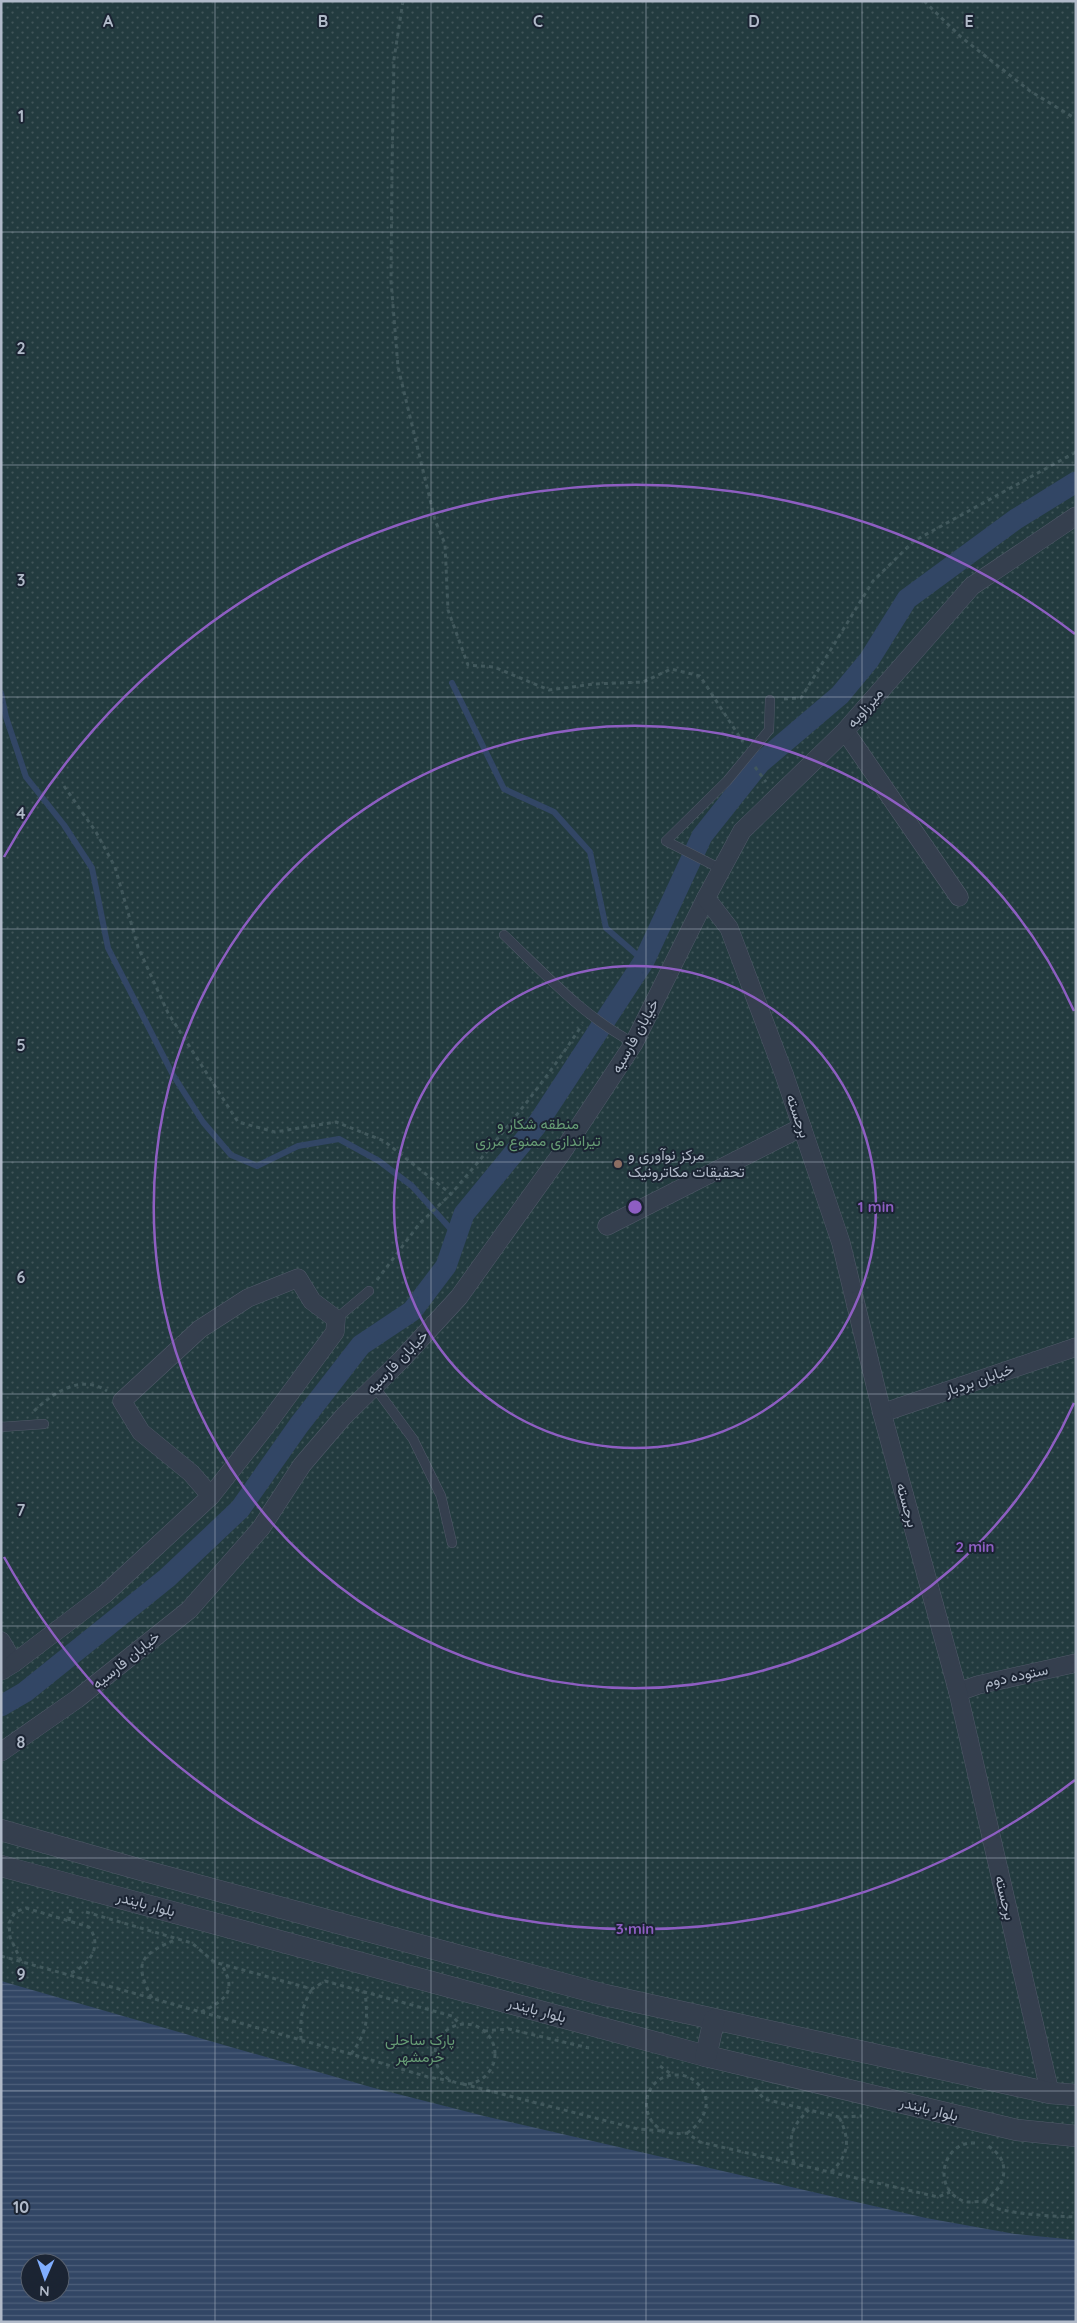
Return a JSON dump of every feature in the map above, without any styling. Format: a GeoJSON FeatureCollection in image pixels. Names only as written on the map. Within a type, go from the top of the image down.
{"type":"FeatureCollection","features":[{"type":"Feature","properties":{"kind":"street","name":"میرزاویه"},"geometry":{"type":"LineString","coordinates":[[706,898],[714,866],[742,830],[845,731],[972,586],[1076,516]]}},
{"type":"Feature","properties":{"kind":"street"},"geometry":{"type":"LineString","coordinates":[[845,731],[959,898]]}},
{"type":"Feature","properties":{"kind":"street","name":"برجسته"},"geometry":{"type":"LineString","coordinates":[[706,898],[729,928],[802,1128],[841,1243],[882,1413],[958,1692],[1050,2093]]}},
{"type":"Feature","properties":{"kind":"street","name":"خیابان فارسیه"},"geometry":{"type":"LineString","coordinates":[[1,1752],[77,1699],[189,1610],[261,1528],[302,1466],[343,1417],[458,1297],[561,1154],[634,1042],[706,898]]}},
{"type":"Feature","properties":{"kind":"street"},"geometry":{"type":"LineString","coordinates":[[607,1226],[802,1128]]}},
{"type":"Feature","properties":{"kind":"street"},"geometry":{"type":"LineString","coordinates":[[1,1641],[8,1667],[105,1594],[211,1496],[266,1426],[335,1332],[336,1319],[312,1301],[298,1278],[248,1298],[200,1329],[122,1401],[140,1432],[191,1473],[211,1496]]}},
{"type":"Feature","properties":{"kind":"street","name":"خیابان بردبار"},"geometry":{"type":"LineString","coordinates":[[882,1413],[1076,1347]]}},
{"type":"Feature","properties":{"kind":"street","name":"ستوده دوم"},"geometry":{"type":"LineString","coordinates":[[958,1692],[978,1685],[1076,1663]]}},
{"type":"Feature","properties":{"kind":"street","name":"بلوار بایندر"},"geometry":{"type":"LineString","coordinates":[[1,1830],[145,1871],[596,1992],[714,2020],[1050,2093],[1076,2095]]}},
{"type":"Feature","properties":{"kind":"street","name":"بلوار بایندر"},"geometry":{"type":"LineString","coordinates":[[1,1866],[706,2056],[1017,2130],[1076,2136]]}},
{"type":"Feature","properties":{"kind":"street"},"geometry":{"type":"LineString","coordinates":[[706,2056],[714,2020]]}},
{"type":"Feature","properties":{"kind":"lane"},"geometry":{"type":"LineString","coordinates":[[714,866],[666,840],[751,754],[769,730],[770,700]]}},
{"type":"Feature","properties":{"kind":"lane"},"geometry":{"type":"LineString","coordinates":[[504,935],[589,1014],[616,1033],[634,1042]]}},
{"type":"Feature","properties":{"kind":"lane"},"geometry":{"type":"LineString","coordinates":[[336,1319],[369,1291]]}},
{"type":"Feature","properties":{"kind":"lane"},"geometry":{"type":"LineString","coordinates":[[374,1386],[412,1439],[442,1496],[452,1543]]}},
{"type":"Feature","properties":{"kind":"lane"},"geometry":{"type":"LineString","coordinates":[[1,1427],[44,1424]]}},
{"type":"Feature","properties":{"kind":"path"},"geometry":{"type":"LineString","coordinates":[[404,1],[394,59],[392,168],[391,281],[398,367],[434,520],[445,544],[448,610],[468,665],[494,667],[549,690],[594,684],[643,682],[671,669],[700,676],[751,754],[752,764],[766,782]]}},
{"type":"Feature","properties":{"kind":"path"},"geometry":{"type":"LineString","coordinates":[[924,1],[961,37],[1030,92],[1076,119]]}},
{"type":"Feature","properties":{"kind":"path"},"geometry":{"type":"LineString","coordinates":[[770,700],[801,698],[874,581],[914,541],[1076,452]]}},
{"type":"Feature","properties":{"kind":"path"},"geometry":{"type":"LineString","coordinates":[[64,786],[96,832],[115,867],[138,947],[168,1013],[238,1122],[275,1132],[336,1122],[384,1141],[451,1194]]}},
{"type":"Feature","properties":{"kind":"path"},"geometry":{"type":"LineString","coordinates":[[369,1291],[420,1223],[451,1194],[501,1136],[554,1067],[589,1014]]}},
{"type":"Feature","properties":{"kind":"path"},"geometry":{"type":"LineString","coordinates":[[19,1426],[42,1403],[72,1384],[98,1385],[122,1401]]}},
{"type":"Feature","properties":{"kind":"path"},"geometry":{"type":"LineString","coordinates":[[62,1906],[178,1938],[192,1943],[214,1962],[312,1989]]}},
{"type":"Feature","properties":{"kind":"path"},"geometry":{"type":"LineString","coordinates":[[21,1961],[10,1937],[9,1923],[15,1912],[26,1908],[89,1927],[94,1934],[95,1943],[92,1956],[82,1969],[68,1974]]}},
{"type":"Feature","properties":{"kind":"path"},"geometry":{"type":"LineString","coordinates":[[69,1921],[71,1908]]}},
{"type":"Feature","properties":{"kind":"path"},"geometry":{"type":"LineString","coordinates":[[152,1998],[141,1978],[143,1961],[152,1950],[178,1938]]}},
{"type":"Feature","properties":{"kind":"path"},"geometry":{"type":"LineString","coordinates":[[1,1956],[428,2077],[463,2084],[638,2129],[675,2135],[687,2133],[698,2126],[705,2116],[707,2103],[704,2091],[696,2081],[684,2075],[672,2074],[660,2079],[651,2088],[646,2100],[646,2112],[652,2124],[662,2132]]}},
{"type":"Feature","properties":{"kind":"path"},"geometry":{"type":"LineString","coordinates":[[201,2012],[216,2004],[227,1994],[229,1978],[221,1964]]}},
{"type":"Feature","properties":{"kind":"path"},"geometry":{"type":"LineString","coordinates":[[301,2040],[300,2020],[304,2004],[312,1989],[325,1981],[452,2016],[460,2024]]}},
{"type":"Feature","properties":{"kind":"path"},"geometry":{"type":"LineString","coordinates":[[352,2054],[362,2038],[367,2023],[365,1992]]}},
{"type":"Feature","properties":{"kind":"path"},"geometry":{"type":"LineString","coordinates":[[450,2081],[441,2073],[435,2062],[434,2049],[439,2037],[448,2028],[460,2024],[473,2024],[484,2030],[492,2040],[495,2053],[493,2065],[486,2076],[475,2083],[463,2084]]}},
{"type":"Feature","properties":{"kind":"path"},"geometry":{"type":"LineString","coordinates":[[484,2030],[509,2029],[592,2048]]}},
{"type":"Feature","properties":{"kind":"path"},"geometry":{"type":"LineString","coordinates":[[656,2063],[672,2074]]}},
{"type":"Feature","properties":{"kind":"path"},"geometry":{"type":"LineString","coordinates":[[696,2081],[703,2079]]}},
{"type":"Feature","properties":{"kind":"path"},"geometry":{"type":"LineString","coordinates":[[753,2086],[764,2099],[839,2117],[865,2116]]}},
{"type":"Feature","properties":{"kind":"path"},"geometry":{"type":"LineString","coordinates":[[794,2163],[790,2147],[793,2130],[797,2120],[809,2110]]}},
{"type":"Feature","properties":{"kind":"path"},"geometry":{"type":"LineString","coordinates":[[831,2172],[840,2163],[846,2149],[846,2132],[839,2117]]}},
{"type":"Feature","properties":{"kind":"path"},"geometry":{"type":"LineString","coordinates":[[687,2133],[700,2142],[938,2197],[950,2192]]}},
{"type":"Feature","properties":{"kind":"path"},"geometry":{"type":"LineString","coordinates":[[963,2140],[982,2143],[993,2149],[1001,2159],[1004,2171],[1002,2184],[995,2194],[984,2201],[972,2203],[966,2202],[950,2192],[944,2181],[944,2168],[948,2156],[957,2147],[969,2142]]}},
{"type":"Feature","properties":{"kind":"path"},"geometry":{"type":"LineString","coordinates":[[984,2201],[998,2208],[1076,2217]]}},
{"type":"Feature","properties":{"kind":"green space","name":"منطقه شکار و تیراندازی ممنوع مرزی"},"geometry":{"type":"Polygon","coordinates":[[[1,1],[1076,1],[1076,2322],[1,2322],[1,1]]]}},
{"type":"Feature","properties":{"kind":"water"},"geometry":{"type":"Polygon","coordinates":[[[1,1981],[374,2088],[484,2116],[926,2218],[1015,2234],[1076,2240],[1076,2322],[1,2322],[1,1981]]]}},
{"type":"Feature","properties":{"kind":"waterway"},"geometry":{"type":"LineString","coordinates":[[1,1706],[25,1692],[167,1578],[240,1509],[299,1425],[361,1345],[412,1311],[446,1266],[464,1214],[536,1126],[644,961],[702,836],[760,763],[840,695],[869,660],[907,599],[1016,519],[1076,482]]}},
{"type":"Feature","properties":{"kind":"waterway"},"geometry":{"type":"LineString","coordinates":[[452,683],[504,789],[554,812],[590,852],[606,928],[644,961]]}},
{"type":"Feature","properties":{"kind":"waterway"},"geometry":{"type":"LineString","coordinates":[[1,693],[6,717],[26,777],[64,825],[92,868],[108,948],[173,1075],[203,1122],[231,1155],[257,1166],[298,1146],[339,1139],[379,1161],[412,1186],[457,1236]]}},
{"type":"Feature","properties":{"kind":"place","name":"مرکز نوآوری و تحقیقات مکاترونیک"},"geometry":{"type":"Point","coordinates":[618,1164]}},
{"type":"Feature","properties":{"kind":"park label","name":"پارک ساحلی خرمشهر"},"geometry":{"type":"Point","coordinates":[420,2048]}}]}
